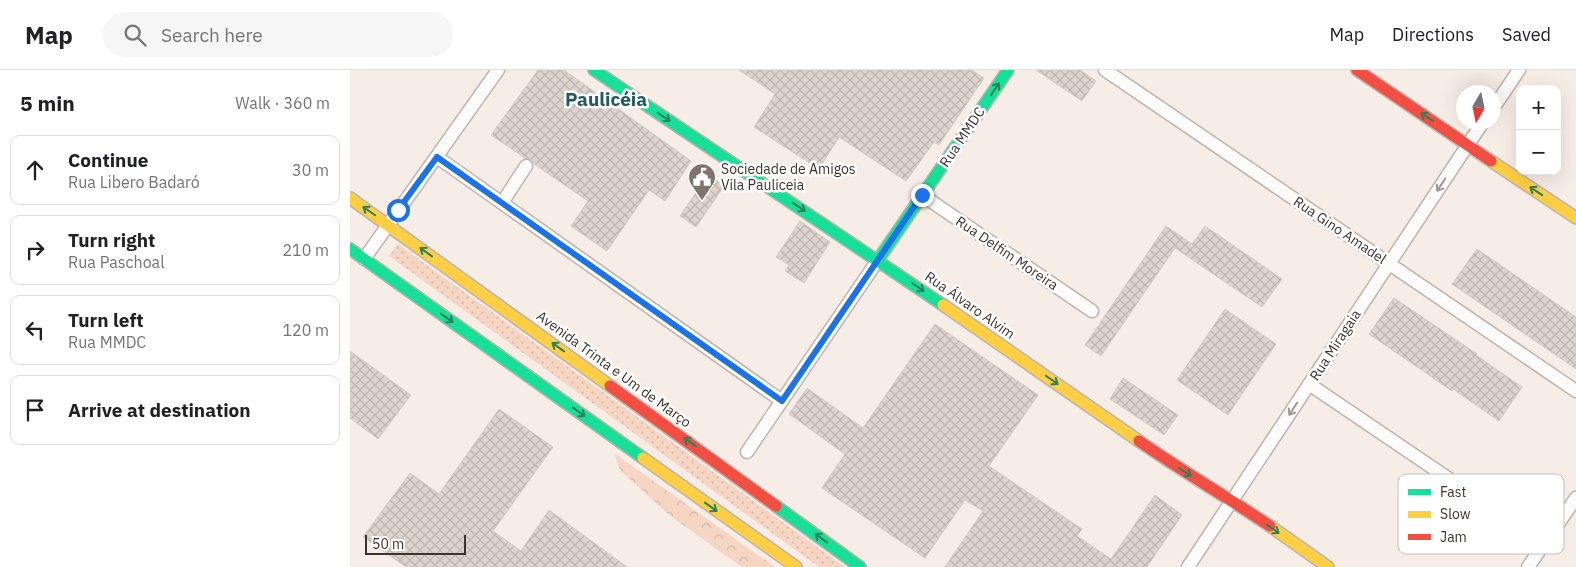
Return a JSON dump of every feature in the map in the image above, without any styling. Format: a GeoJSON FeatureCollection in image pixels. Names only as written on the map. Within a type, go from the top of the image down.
{"type":"FeatureCollection","features":[{"type":"Feature","properties":{"kind":"street"},"geometry":{"type":"LineString","coordinates":[[364,259],[498,70]]}},
{"type":"Feature","properties":{"kind":"street","name":"Rua Álvaro Alvim"},"geometry":{"type":"LineString","coordinates":[[594,70],[878,260],[1168,461],[1233,501],[1328,567]]}},
{"type":"Feature","properties":{"kind":"street","name":"Rua MMDC"},"geometry":{"type":"LineString","coordinates":[[747,452],[1008,70]]}},
{"type":"Feature","properties":{"kind":"street","name":"Rua Gino Amadel"},"geometry":{"type":"LineString","coordinates":[[1105,70],[1576,391]]}},
{"type":"Feature","properties":{"kind":"street"},"geometry":{"type":"LineString","coordinates":[[1357,70],[1576,218]]}},
{"type":"Feature","properties":{"kind":"street"},"geometry":{"type":"LineString","coordinates":[[1501,97],[1519,70]]}},
{"type":"Feature","properties":{"kind":"street","name":"Rua Miragaia"},"geometry":{"type":"LineString","coordinates":[[1188,567],[1477,130]]}},
{"type":"Feature","properties":{"kind":"street"},"geometry":{"type":"LineString","coordinates":[[437,157],[782,401]]}},
{"type":"Feature","properties":{"kind":"street"},"geometry":{"type":"LineString","coordinates":[[502,203],[526,166]]}},
{"type":"Feature","properties":{"kind":"street","name":"Rua Delfim Moreira"},"geometry":{"type":"LineString","coordinates":[[922,195],[1092,310]]}},
{"type":"Feature","properties":{"kind":"street","name":"Avenida Trinta e Um de Março"},"geometry":{"type":"LineString","coordinates":[[350,198],[860,567]]}},
{"type":"Feature","properties":{"kind":"street"},"geometry":{"type":"LineString","coordinates":[[350,249],[796,567]]}},
{"type":"Feature","properties":{"kind":"street"},"geometry":{"type":"LineString","coordinates":[[1310,384],[1442,474]]}},
{"type":"Feature","properties":{"kind":"street"},"geometry":{"type":"LineString","coordinates":[[1564,515],[1576,498]]}},
{"type":"Feature","properties":{"kind":"street"},"geometry":{"type":"LineString","coordinates":[[1528,567],[1537,554]]}},
{"type":"Feature","properties":{"kind":"green space"},"geometry":{"type":"Polygon","coordinates":[[[398,244],[845,567],[819,567],[389,256],[398,244]]]}},
{"type":"Feature","properties":{"kind":"green space"},"geometry":{"type":"Polygon","coordinates":[[[614,453],[775,567],[742,567],[669,515],[620,470],[614,453]]]}},
{"type":"Feature","properties":{"kind":"building"},"geometry":{"type":"Polygon","coordinates":[[[538,70],[564,70],[691,161],[665,201],[649,190],[607,251],[571,226],[588,201],[531,160],[491,135],[538,70]]]}},
{"type":"Feature","properties":{"kind":"building"},"geometry":{"type":"Polygon","coordinates":[[[739,70],[972,70],[984,78],[939,145],[934,142],[906,181],[839,137],[819,169],[754,127],[775,94],[739,70]]]}},
{"type":"Feature","properties":{"kind":"building"},"geometry":{"type":"Polygon","coordinates":[[[1036,70],[1080,70],[1096,81],[1082,101],[1036,70]]]}},
{"type":"Feature","properties":{"kind":"building","name":"Sociedade de Amigos Vila Pauliceia"},"geometry":{"type":"Polygon","coordinates":[[[708,175],[724,186],[696,227],[680,216],[708,175]]]}},
{"type":"Feature","properties":{"kind":"building"},"geometry":{"type":"Polygon","coordinates":[[[800,221],[830,242],[804,283],[785,271],[789,265],[776,257],[800,221]]]}},
{"type":"Feature","properties":{"kind":"building"},"geometry":{"type":"Polygon","coordinates":[[[1166,226],[1192,244],[1205,226],[1282,279],[1262,307],[1175,248],[1101,356],[1085,345],[1166,226]]]}},
{"type":"Feature","properties":{"kind":"building"},"geometry":{"type":"Polygon","coordinates":[[[1477,249],[1576,317],[1576,369],[1452,284],[1477,249]]]}},
{"type":"Feature","properties":{"kind":"building"},"geometry":{"type":"Polygon","coordinates":[[[1394,298],[1522,387],[1499,421],[1369,334],[1394,298]]]}},
{"type":"Feature","properties":{"kind":"building"},"geometry":{"type":"Polygon","coordinates":[[[1225,309],[1276,344],[1228,415],[1177,380],[1225,309]]]}},
{"type":"Feature","properties":{"kind":"building"},"geometry":{"type":"Polygon","coordinates":[[[935,324],[1038,395],[989,466],[1082,529],[1077,536],[1111,559],[1155,495],[1182,515],[1147,567],[945,567],[983,511],[965,500],[925,558],[822,488],[845,454],[789,414],[807,388],[863,428],[935,324]]]}},
{"type":"Feature","properties":{"kind":"building"},"geometry":{"type":"Polygon","coordinates":[[[350,351],[411,395],[378,439],[350,418],[350,351]]]}},
{"type":"Feature","properties":{"kind":"building"},"geometry":{"type":"Polygon","coordinates":[[[1123,378],[1178,415],[1164,435],[1110,399],[1123,378]]]}},
{"type":"Feature","properties":{"kind":"building"},"geometry":{"type":"Polygon","coordinates":[[[499,409],[553,447],[493,531],[521,551],[549,510],[627,567],[406,567],[363,537],[410,473],[439,494],[499,409]]]}},
{"type":"Feature","properties":{"kind":"traffic: fast"},"geometry":{"type":"LineString","coordinates":[[594,70],[943,305]]}},
{"type":"Feature","properties":{"kind":"traffic: fast"},"geometry":{"type":"LineString","coordinates":[[878,260],[1008,70]]}},
{"type":"Feature","properties":{"kind":"traffic: fast"},"geometry":{"type":"LineString","coordinates":[[350,249],[643,458]]}},
{"type":"Feature","properties":{"kind":"traffic: fast"},"geometry":{"type":"LineString","coordinates":[[776,506],[860,567]]}},
{"type":"Feature","properties":{"kind":"traffic: slow"},"geometry":{"type":"LineString","coordinates":[[1491,161],[1576,218]]}},
{"type":"Feature","properties":{"kind":"traffic: slow"},"geometry":{"type":"LineString","coordinates":[[350,198],[610,386]]}},
{"type":"Feature","properties":{"kind":"traffic: slow"},"geometry":{"type":"LineString","coordinates":[[943,305],[1139,441]]}},
{"type":"Feature","properties":{"kind":"traffic: slow"},"geometry":{"type":"LineString","coordinates":[[643,458],[796,567]]}},
{"type":"Feature","properties":{"kind":"traffic: slow"},"geometry":{"type":"LineString","coordinates":[[1270,526],[1328,567]]}},
{"type":"Feature","properties":{"kind":"traffic: jam"},"geometry":{"type":"LineString","coordinates":[[1357,70],[1491,161]]}},
{"type":"Feature","properties":{"kind":"traffic: jam"},"geometry":{"type":"LineString","coordinates":[[610,386],[776,506]]}},
{"type":"Feature","properties":{"kind":"traffic: jam"},"geometry":{"type":"LineString","coordinates":[[1139,441],[1270,526]]}},
{"type":"Feature","properties":{"kind":"place","name":"Sociedade de Amigos Vila Pauliceia"},"geometry":{"type":"Point","coordinates":[702,201]}},
{"type":"Feature","properties":{"kind":"district","name":"Paulicéia"},"geometry":{"type":"Point","coordinates":[606,99]}},
{"type":"Feature","properties":{"kind":"route"},"geometry":{"type":"LineString","coordinates":[[398,210],[437,157],[782,401],[922,195]]}}]}
